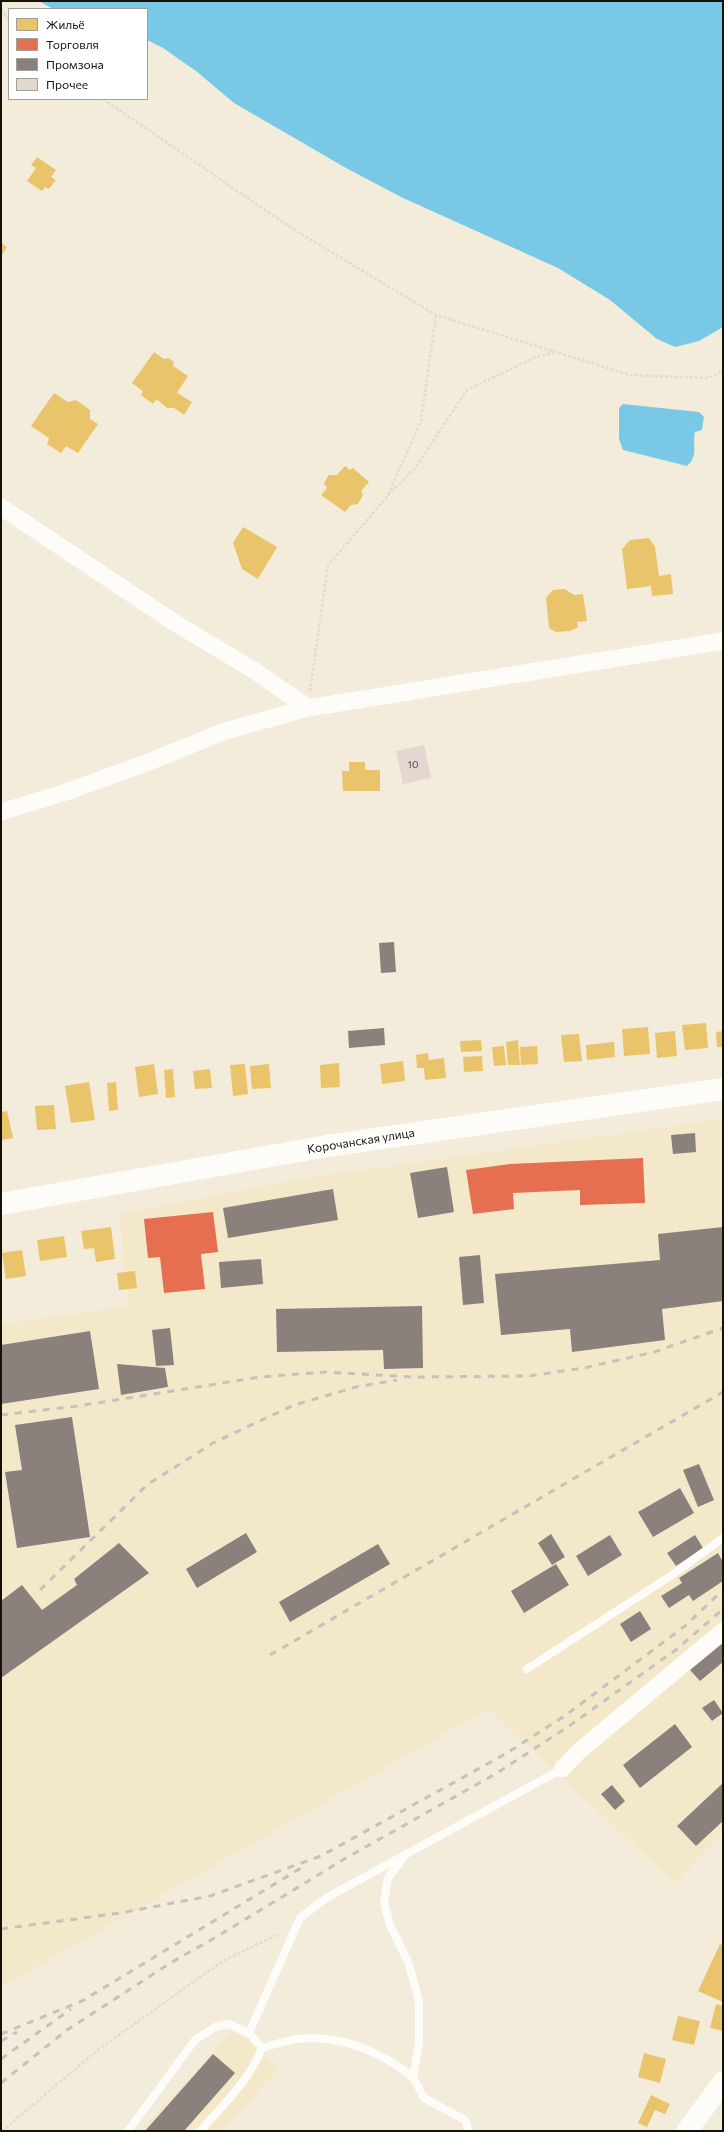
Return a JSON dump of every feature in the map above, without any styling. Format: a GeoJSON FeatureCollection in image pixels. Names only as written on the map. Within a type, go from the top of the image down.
{"type":"FeatureCollection","features":[{"type":"Feature","properties":{"kind":"main road","name":"Корочанская улица"},"geometry":{"type":"LineString","coordinates":[[1,1204],[327,1146],[723,1089]]}},
{"type":"Feature","properties":{"kind":"main road","name":"Корочанская улица"},"geometry":{"type":"LineString","coordinates":[[1,1217],[331,1159],[723,1103]]}},
{"type":"Feature","properties":{"kind":"street"},"geometry":{"type":"LineString","coordinates":[[1,507],[175,623],[255,671],[308,708]]}},
{"type":"Feature","properties":{"kind":"street"},"geometry":{"type":"LineString","coordinates":[[1,812],[66,792],[146,763],[225,731],[308,708],[723,641]]}},
{"type":"Feature","properties":{"kind":"street"},"geometry":{"type":"LineString","coordinates":[[562,1769],[577,1753],[723,1631]]}},
{"type":"Feature","properties":{"kind":"street"},"geometry":{"type":"LineString","coordinates":[[688,2131],[723,2082]]}},
{"type":"Feature","properties":{"kind":"lane"},"geometry":{"type":"LineString","coordinates":[[527,1669],[672,1575],[723,1538]]}},
{"type":"Feature","properties":{"kind":"lane"},"geometry":{"type":"LineString","coordinates":[[249,2033],[300,1918],[326,1898],[562,1769]]}},
{"type":"Feature","properties":{"kind":"lane"},"geometry":{"type":"LineString","coordinates":[[405,1855],[388,1878],[384,1903],[390,1925],[410,1964],[419,2002],[419,2044],[413,2077]]}},
{"type":"Feature","properties":{"kind":"lane"},"geometry":{"type":"LineString","coordinates":[[128,2131],[195,2040],[215,2027],[228,2024],[249,2033],[262,2048]]}},
{"type":"Feature","properties":{"kind":"lane"},"geometry":{"type":"LineString","coordinates":[[200,2131],[249,2075],[262,2048],[296,2039],[323,2038],[360,2045],[392,2061],[413,2077],[424,2098],[465,2120],[469,2131]]}},
{"type":"Feature","properties":{"kind":"path"},"geometry":{"type":"LineString","coordinates":[[1,9],[8,19]]}},
{"type":"Feature","properties":{"kind":"path"},"geometry":{"type":"LineString","coordinates":[[104,100],[293,229],[436,315],[630,374],[708,378],[723,370]]}},
{"type":"Feature","properties":{"kind":"path"},"geometry":{"type":"LineString","coordinates":[[387,497],[421,422],[436,315]]}},
{"type":"Feature","properties":{"kind":"path"},"geometry":{"type":"LineString","coordinates":[[308,708],[328,565],[387,497],[416,467],[467,390],[536,357],[556,352]]}},
{"type":"Feature","properties":{"kind":"path"},"geometry":{"type":"LineString","coordinates":[[2,2131],[99,2049],[223,1961],[279,1935],[300,1918]]}},
{"type":"Feature","properties":{"kind":"shaded area"},"geometry":{"type":"Polygon","coordinates":[[[723,1119],[723,1832],[675,1883],[488,1709],[1,1987],[1,1324],[129,1306],[119,1214],[301,1179],[723,1119]]]}},
{"type":"Feature","properties":{"kind":"shaded area"},"geometry":{"type":"Polygon","coordinates":[[[234,2030],[279,2068],[223,2131],[140,2131],[234,2030]]]}},
{"type":"Feature","properties":{"kind":"water"},"geometry":{"type":"Polygon","coordinates":[[[39,1],[723,1],[723,327],[699,341],[675,347],[657,339],[610,300],[558,268],[401,197],[346,168],[234,103],[196,71],[163,48],[148,40],[148,8],[51,8],[39,1]]]}},
{"type":"Feature","properties":{"kind":"water"},"geometry":{"type":"Polygon","coordinates":[[[623,404],[699,412],[704,417],[702,430],[695,432],[694,454],[691,462],[687,466],[623,450],[619,439],[619,408],[623,404]]]}},
{"type":"Feature","properties":{"kind":"building: Жильё"},"geometry":{"type":"Polygon","coordinates":[[[37,157],[56,170],[51,177],[56,180],[49,189],[45,187],[42,191],[27,181],[36,168],[31,165],[37,157]]]}},
{"type":"Feature","properties":{"kind":"building: Жильё"},"geometry":{"type":"Polygon","coordinates":[[[1,243],[7,247],[1,256],[1,243]]]}},
{"type":"Feature","properties":{"kind":"building: Жильё"},"geometry":{"type":"Polygon","coordinates":[[[154,352],[164,359],[168,358],[174,362],[173,366],[188,376],[177,393],[192,402],[184,415],[174,408],[167,408],[159,401],[156,400],[153,404],[141,395],[143,391],[132,383],[154,352]]]}},
{"type":"Feature","properties":{"kind":"building: Жильё"},"geometry":{"type":"Polygon","coordinates":[[[54,393],[68,402],[76,400],[90,410],[90,419],[98,424],[78,453],[66,446],[61,453],[47,444],[49,438],[31,426],[54,393]]]}},
{"type":"Feature","properties":{"kind":"building: Жильё"},"geometry":{"type":"Polygon","coordinates":[[[345,466],[350,470],[353,468],[369,482],[361,491],[363,495],[358,504],[351,505],[345,512],[321,495],[327,488],[324,483],[329,475],[337,475],[345,466]]]}},
{"type":"Feature","properties":{"kind":"building: Жильё"},"geometry":{"type":"Polygon","coordinates":[[[243,527],[277,547],[258,579],[242,569],[233,543],[243,527]]]}},
{"type":"Feature","properties":{"kind":"building: Жильё"},"geometry":{"type":"Polygon","coordinates":[[[649,538],[655,547],[659,576],[671,574],[673,594],[652,596],[651,586],[627,589],[622,549],[630,540],[649,538]]]}},
{"type":"Feature","properties":{"kind":"building: Жильё"},"geometry":{"type":"Polygon","coordinates":[[[565,589],[574,595],[583,594],[587,621],[577,622],[578,627],[570,631],[556,632],[549,628],[546,598],[553,590],[565,589]]]}},
{"type":"Feature","properties":{"kind":"building: Жильё"},"geometry":{"type":"Polygon","coordinates":[[[349,762],[365,762],[365,770],[380,770],[380,791],[343,791],[342,771],[349,771],[349,762]]]}},
{"type":"Feature","properties":{"kind":"building: Жильё"},"geometry":{"type":"Polygon","coordinates":[[[706,1023],[708,1048],[685,1050],[682,1025],[706,1023]]]}},
{"type":"Feature","properties":{"kind":"building: Жильё"},"geometry":{"type":"Polygon","coordinates":[[[648,1027],[650,1054],[624,1056],[622,1029],[648,1027]]]}},
{"type":"Feature","properties":{"kind":"building: Жильё"},"geometry":{"type":"Polygon","coordinates":[[[675,1031],[677,1056],[657,1058],[655,1033],[675,1031]]]}},
{"type":"Feature","properties":{"kind":"building: Жильё"},"geometry":{"type":"Polygon","coordinates":[[[723,1031],[723,1047],[717,1047],[716,1032],[723,1031]]]}},
{"type":"Feature","properties":{"kind":"building: Жильё"},"geometry":{"type":"Polygon","coordinates":[[[579,1034],[582,1061],[564,1062],[561,1035],[579,1034]]]}},
{"type":"Feature","properties":{"kind":"building: Жильё"},"geometry":{"type":"Polygon","coordinates":[[[481,1040],[482,1051],[461,1052],[460,1041],[481,1040]]]}},
{"type":"Feature","properties":{"kind":"building: Жильё"},"geometry":{"type":"Polygon","coordinates":[[[518,1040],[520,1065],[508,1065],[506,1042],[518,1040]]]}},
{"type":"Feature","properties":{"kind":"building: Жильё"},"geometry":{"type":"Polygon","coordinates":[[[614,1042],[615,1057],[587,1060],[586,1045],[614,1042]]]}},
{"type":"Feature","properties":{"kind":"building: Жильё"},"geometry":{"type":"Polygon","coordinates":[[[504,1046],[506,1065],[494,1066],[492,1047],[504,1046]]]}},
{"type":"Feature","properties":{"kind":"building: Жильё"},"geometry":{"type":"Polygon","coordinates":[[[537,1046],[538,1064],[521,1065],[520,1047],[537,1046]]]}},
{"type":"Feature","properties":{"kind":"building: Жильё"},"geometry":{"type":"Polygon","coordinates":[[[428,1053],[429,1060],[444,1058],[446,1078],[425,1080],[424,1068],[417,1068],[416,1055],[428,1053]]]}},
{"type":"Feature","properties":{"kind":"building: Жильё"},"geometry":{"type":"Polygon","coordinates":[[[482,1056],[483,1071],[464,1072],[463,1057],[482,1056]]]}},
{"type":"Feature","properties":{"kind":"building: Жильё"},"geometry":{"type":"Polygon","coordinates":[[[403,1061],[405,1081],[382,1084],[380,1064],[403,1061]]]}},
{"type":"Feature","properties":{"kind":"building: Жильё"},"geometry":{"type":"Polygon","coordinates":[[[339,1063],[340,1087],[321,1088],[320,1065],[339,1063]]]}},
{"type":"Feature","properties":{"kind":"building: Жильё"},"geometry":{"type":"Polygon","coordinates":[[[154,1064],[158,1094],[139,1097],[135,1067],[154,1064]]]}},
{"type":"Feature","properties":{"kind":"building: Жильё"},"geometry":{"type":"Polygon","coordinates":[[[245,1064],[248,1094],[233,1096],[230,1065],[245,1064]]]}},
{"type":"Feature","properties":{"kind":"building: Жильё"},"geometry":{"type":"Polygon","coordinates":[[[269,1064],[271,1088],[252,1089],[250,1066],[269,1064]]]}},
{"type":"Feature","properties":{"kind":"building: Жильё"},"geometry":{"type":"Polygon","coordinates":[[[173,1069],[175,1097],[166,1098],[164,1070],[173,1069]]]}},
{"type":"Feature","properties":{"kind":"building: Жильё"},"geometry":{"type":"Polygon","coordinates":[[[210,1069],[212,1088],[195,1089],[193,1071],[210,1069]]]}},
{"type":"Feature","properties":{"kind":"building: Жильё"},"geometry":{"type":"Polygon","coordinates":[[[89,1082],[95,1120],[71,1123],[65,1086],[89,1082]]]}},
{"type":"Feature","properties":{"kind":"building: Жильё"},"geometry":{"type":"Polygon","coordinates":[[[116,1082],[118,1110],[109,1111],[107,1083],[116,1082]]]}},
{"type":"Feature","properties":{"kind":"building: Жильё"},"geometry":{"type":"Polygon","coordinates":[[[54,1105],[56,1129],[37,1130],[35,1106],[54,1105]]]}},
{"type":"Feature","properties":{"kind":"building: Жильё"},"geometry":{"type":"Polygon","coordinates":[[[7,1111],[13,1138],[1,1140],[1,1112],[7,1111]]]}},
{"type":"Feature","properties":{"kind":"building: Жильё"},"geometry":{"type":"Polygon","coordinates":[[[111,1227],[115,1259],[96,1262],[94,1248],[84,1249],[81,1231],[111,1227]]]}},
{"type":"Feature","properties":{"kind":"building: Жильё"},"geometry":{"type":"Polygon","coordinates":[[[64,1236],[67,1257],[40,1261],[37,1240],[64,1236]]]}},
{"type":"Feature","properties":{"kind":"building: Жильё"},"geometry":{"type":"Polygon","coordinates":[[[22,1250],[26,1276],[6,1279],[2,1253],[22,1250]]]}},
{"type":"Feature","properties":{"kind":"building: Жильё"},"geometry":{"type":"Polygon","coordinates":[[[135,1271],[137,1288],[119,1290],[117,1273],[135,1271]]]}},
{"type":"Feature","properties":{"kind":"building: Жильё"},"geometry":{"type":"Polygon","coordinates":[[[720,1944],[723,1946],[723,2002],[698,1991],[720,1944]]]}},
{"type":"Feature","properties":{"kind":"building: Жильё"},"geometry":{"type":"Polygon","coordinates":[[[716,2004],[723,2006],[723,2031],[710,2028],[716,2004]]]}},
{"type":"Feature","properties":{"kind":"building: Жильё"},"geometry":{"type":"Polygon","coordinates":[[[678,2016],[700,2021],[694,2045],[672,2040],[678,2016]]]}},
{"type":"Feature","properties":{"kind":"building: Жильё"},"geometry":{"type":"Polygon","coordinates":[[[644,2053],[666,2059],[660,2083],[638,2077],[644,2053]]]}},
{"type":"Feature","properties":{"kind":"building: Жильё"},"geometry":{"type":"Polygon","coordinates":[[[651,2095],[670,2104],[665,2114],[655,2110],[647,2127],[638,2123],[651,2095]]]}},
{"type":"Feature","properties":{"kind":"building: Торговля"},"geometry":{"type":"Polygon","coordinates":[[[643,1158],[645,1203],[580,1205],[580,1190],[513,1193],[514,1209],[473,1214],[466,1170],[510,1164],[643,1158]]]}},
{"type":"Feature","properties":{"kind":"building: Торговля"},"geometry":{"type":"Polygon","coordinates":[[[213,1212],[218,1252],[201,1254],[205,1289],[164,1293],[160,1257],[148,1258],[144,1219],[213,1212]]]}},
{"type":"Feature","properties":{"kind":"building: Промзона"},"geometry":{"type":"Polygon","coordinates":[[[394,942],[396,972],[381,973],[379,943],[394,942]]]}},
{"type":"Feature","properties":{"kind":"building: Промзона"},"geometry":{"type":"Polygon","coordinates":[[[384,1028],[385,1045],[349,1048],[348,1031],[384,1028]]]}},
{"type":"Feature","properties":{"kind":"building: Промзона"},"geometry":{"type":"Polygon","coordinates":[[[695,1133],[696,1152],[673,1154],[671,1135],[695,1133]]]}},
{"type":"Feature","properties":{"kind":"building: Промзона"},"geometry":{"type":"Polygon","coordinates":[[[447,1167],[454,1212],[418,1218],[410,1173],[447,1167]]]}},
{"type":"Feature","properties":{"kind":"building: Промзона"},"geometry":{"type":"Polygon","coordinates":[[[333,1189],[338,1220],[228,1238],[223,1208],[333,1189]]]}},
{"type":"Feature","properties":{"kind":"building: Промзона"},"geometry":{"type":"Polygon","coordinates":[[[723,1227],[723,1301],[662,1309],[665,1340],[572,1352],[570,1329],[501,1335],[495,1274],[660,1260],[658,1234],[723,1227]]]}},
{"type":"Feature","properties":{"kind":"building: Промзона"},"geometry":{"type":"Polygon","coordinates":[[[480,1255],[484,1303],[463,1305],[459,1257],[480,1255]]]}},
{"type":"Feature","properties":{"kind":"building: Промзона"},"geometry":{"type":"Polygon","coordinates":[[[261,1259],[263,1284],[221,1288],[219,1262],[261,1259]]]}},
{"type":"Feature","properties":{"kind":"building: Промзона"},"geometry":{"type":"Polygon","coordinates":[[[422,1306],[423,1368],[384,1369],[383,1350],[277,1352],[276,1309],[422,1306]]]}},
{"type":"Feature","properties":{"kind":"building: Промзона"},"geometry":{"type":"Polygon","coordinates":[[[170,1328],[174,1365],[156,1366],[152,1330],[170,1328]]]}},
{"type":"Feature","properties":{"kind":"building: Промзона"},"geometry":{"type":"Polygon","coordinates":[[[90,1331],[99,1389],[1,1404],[1,1345],[90,1331]]]}},
{"type":"Feature","properties":{"kind":"building: Промзона"},"geometry":{"type":"Polygon","coordinates":[[[117,1364],[165,1368],[168,1387],[121,1395],[117,1364]]]}},
{"type":"Feature","properties":{"kind":"building: Промзона"},"geometry":{"type":"Polygon","coordinates":[[[72,1417],[90,1537],[17,1548],[5,1472],[22,1470],[15,1425],[72,1417]]]}},
{"type":"Feature","properties":{"kind":"building: Промзона"},"geometry":{"type":"Polygon","coordinates":[[[699,1464],[714,1500],[698,1507],[683,1470],[699,1464]]]}},
{"type":"Feature","properties":{"kind":"building: Промзона"},"geometry":{"type":"Polygon","coordinates":[[[680,1488],[694,1513],[653,1537],[638,1512],[680,1488]]]}},
{"type":"Feature","properties":{"kind":"building: Промзона"},"geometry":{"type":"Polygon","coordinates":[[[246,1533],[257,1552],[197,1588],[186,1569],[246,1533]]]}},
{"type":"Feature","properties":{"kind":"building: Промзона"},"geometry":{"type":"Polygon","coordinates":[[[551,1534],[565,1557],[552,1565],[538,1543],[551,1534]]]}},
{"type":"Feature","properties":{"kind":"building: Промзона"},"geometry":{"type":"Polygon","coordinates":[[[610,1535],[622,1555],[588,1576],[576,1556],[610,1535]]]}},
{"type":"Feature","properties":{"kind":"building: Промзона"},"geometry":{"type":"Polygon","coordinates":[[[695,1535],[703,1548],[676,1566],[667,1553],[695,1535]]]}},
{"type":"Feature","properties":{"kind":"building: Промзона"},"geometry":{"type":"Polygon","coordinates":[[[119,1543],[149,1573],[1,1678],[1,1601],[22,1585],[42,1610],[77,1585],[74,1579],[119,1543]]]}},
{"type":"Feature","properties":{"kind":"building: Промзона"},"geometry":{"type":"Polygon","coordinates":[[[378,1544],[390,1564],[290,1622],[279,1602],[378,1544]]]}},
{"type":"Feature","properties":{"kind":"building: Промзона"},"geometry":{"type":"Polygon","coordinates":[[[718,1553],[723,1562],[723,1581],[693,1601],[689,1595],[669,1608],[661,1596],[682,1583],[679,1578],[718,1553]]]}},
{"type":"Feature","properties":{"kind":"building: Промзона"},"geometry":{"type":"Polygon","coordinates":[[[556,1564],[569,1585],[524,1613],[511,1591],[556,1564]]]}},
{"type":"Feature","properties":{"kind":"building: Промзона"},"geometry":{"type":"Polygon","coordinates":[[[640,1611],[651,1629],[631,1642],[620,1624],[640,1611]]]}},
{"type":"Feature","properties":{"kind":"building: Промзона"},"geometry":{"type":"Polygon","coordinates":[[[723,1643],[723,1662],[700,1681],[690,1670],[723,1643]]]}},
{"type":"Feature","properties":{"kind":"building: Промзона"},"geometry":{"type":"Polygon","coordinates":[[[714,1700],[723,1713],[712,1721],[702,1708],[714,1700]]]}},
{"type":"Feature","properties":{"kind":"building: Промзона"},"geometry":{"type":"Polygon","coordinates":[[[675,1724],[692,1747],[640,1788],[623,1765],[675,1724]]]}},
{"type":"Feature","properties":{"kind":"building: Промзона"},"geometry":{"type":"Polygon","coordinates":[[[723,1783],[723,1821],[696,1846],[677,1826],[723,1783]]]}},
{"type":"Feature","properties":{"kind":"building: Промзона"},"geometry":{"type":"Polygon","coordinates":[[[612,1785],[625,1801],[615,1810],[601,1794],[612,1785]]]}},
{"type":"Feature","properties":{"kind":"building: Промзона"},"geometry":{"type":"Polygon","coordinates":[[[213,2054],[235,2073],[184,2131],[145,2131],[213,2054]]]}},
{"type":"Feature","properties":{"kind":"building: Прочее"},"geometry":{"type":"Polygon","coordinates":[[[424,745],[431,778],[403,784],[396,751],[424,745]]]}},
{"type":"Feature","properties":{"kind":"railway"},"geometry":{"type":"LineString","coordinates":[[1,1415],[78,1406],[260,1377],[325,1372],[413,1377],[529,1376],[584,1368],[654,1352],[723,1328]]}},
{"type":"Feature","properties":{"kind":"railway"},"geometry":{"type":"LineString","coordinates":[[40,1590],[147,1485],[213,1443],[294,1405],[356,1387],[397,1380]]}},
{"type":"Feature","properties":{"kind":"railway"},"geometry":{"type":"LineString","coordinates":[[270,1655],[723,1392]]}},
{"type":"Feature","properties":{"kind":"railway"},"geometry":{"type":"LineString","coordinates":[[1,1929],[120,1913],[210,1896],[321,1856],[507,1753],[566,1715],[685,1626],[723,1590]]}},
{"type":"Feature","properties":{"kind":"railway"},"geometry":{"type":"LineString","coordinates":[[1,2083],[67,2030],[172,1962],[218,1936],[346,1858],[497,1773],[569,1726],[677,1649],[723,1609]]}},
{"type":"Feature","properties":{"kind":"railway"},"geometry":{"type":"LineString","coordinates":[[1,2034],[82,2001],[301,1868]]}},
{"type":"Feature","properties":{"kind":"railway"},"geometry":{"type":"LineString","coordinates":[[1,2059],[71,2009]]}},
{"type":"Feature","properties":{"kind":"railway"},"geometry":{"type":"LineString","coordinates":[[1,2041],[17,2032]]}}]}
